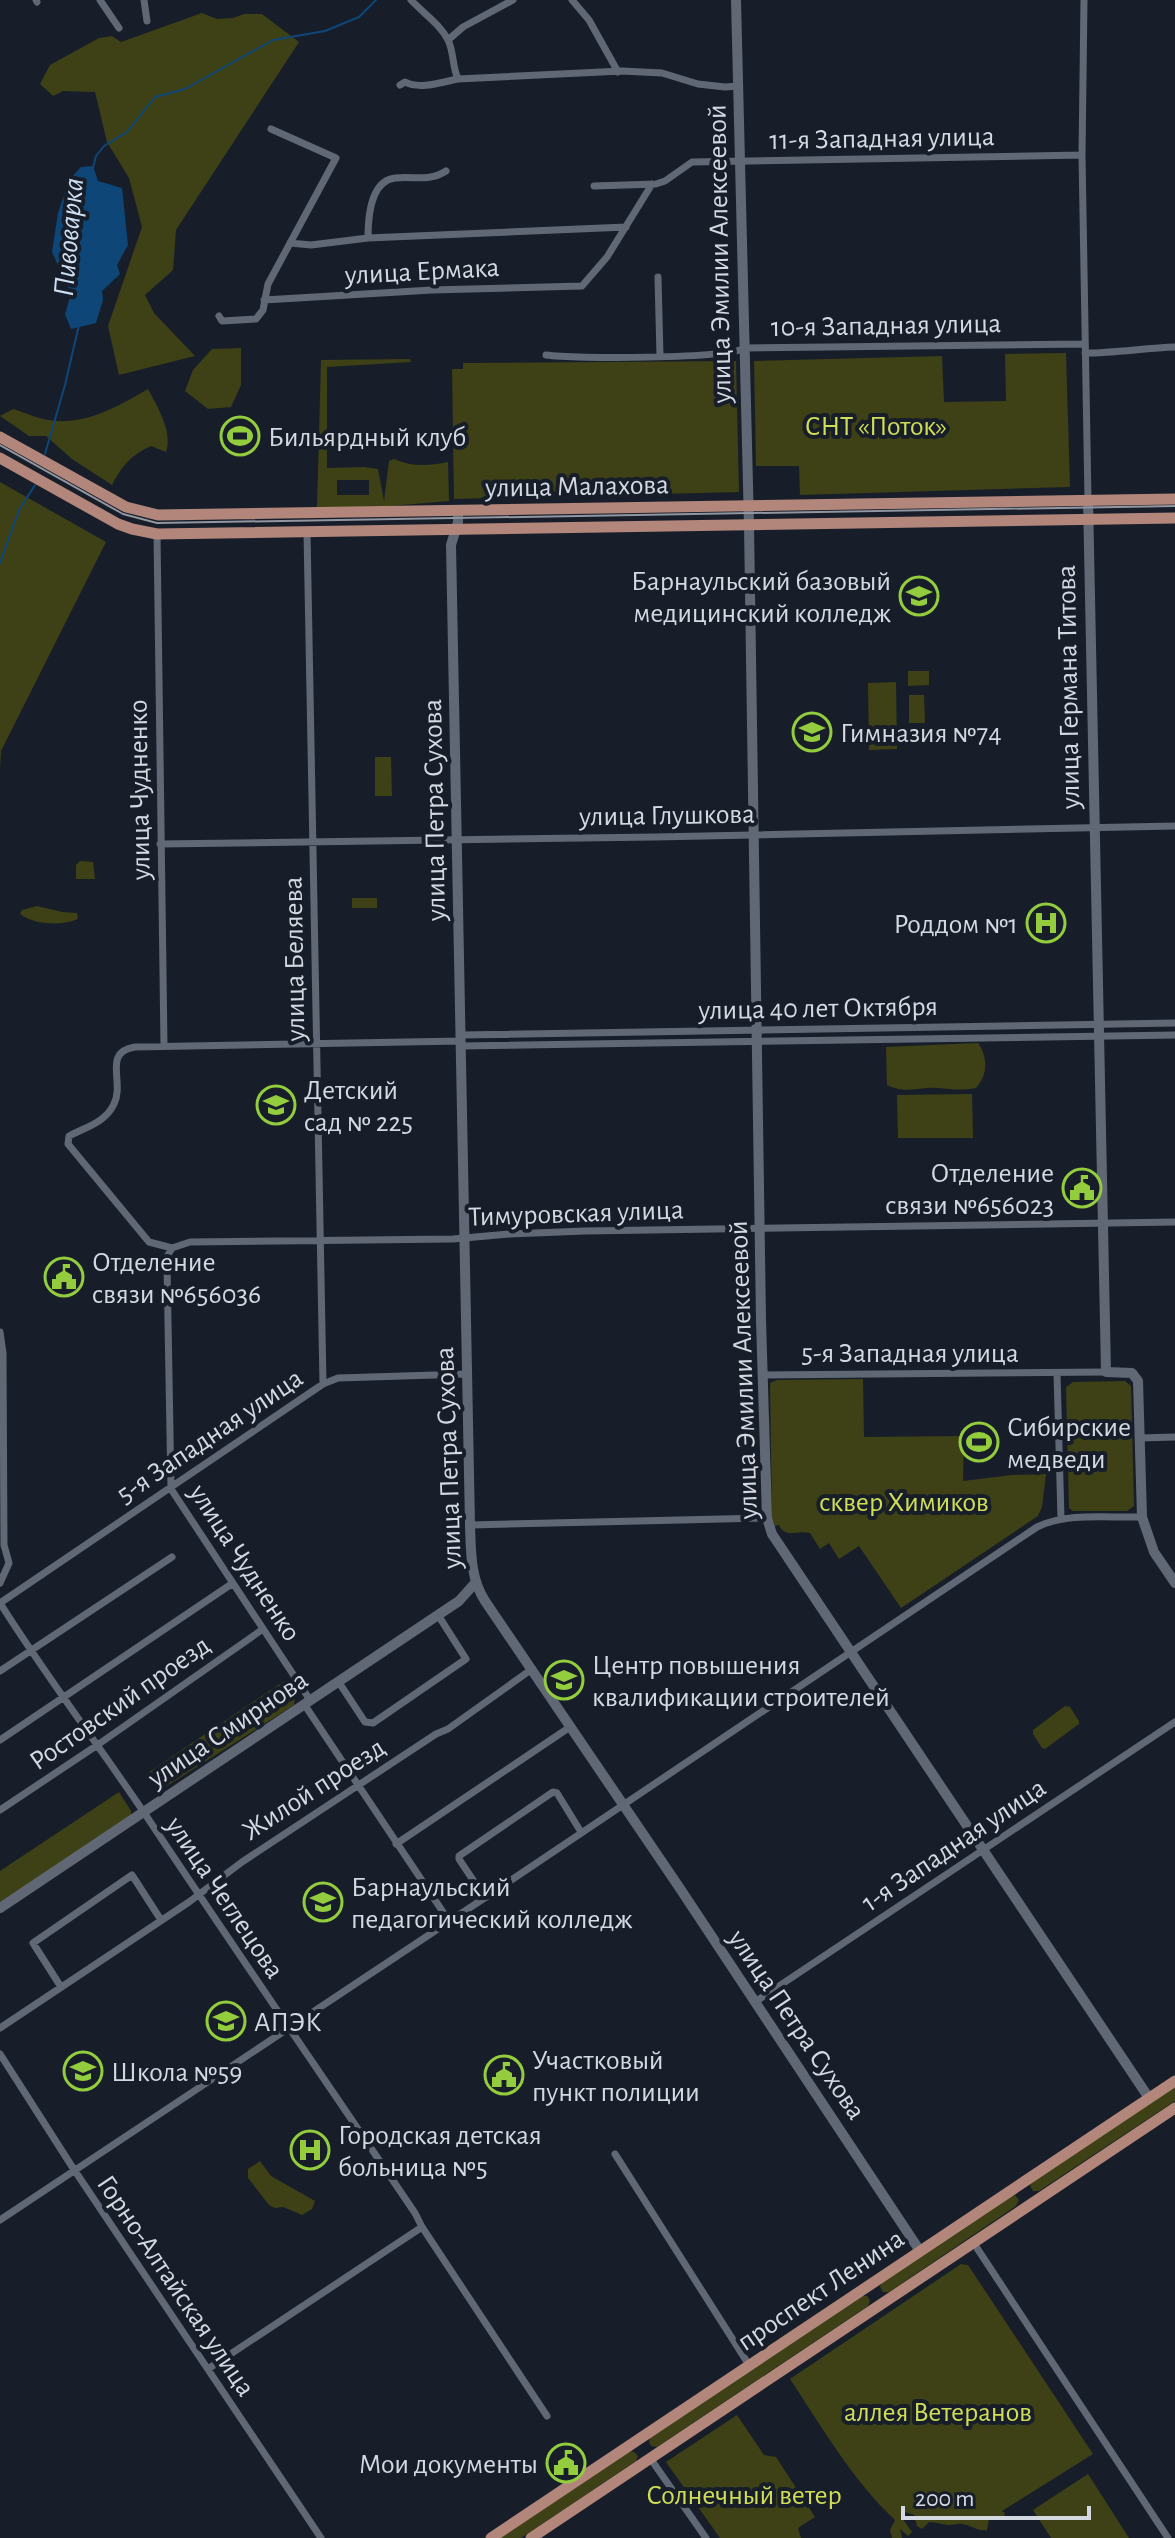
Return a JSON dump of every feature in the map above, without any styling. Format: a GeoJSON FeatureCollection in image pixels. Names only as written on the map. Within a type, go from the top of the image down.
{"type":"FeatureCollection","features":[{"type":"Feature","properties":{"kind":"main road","name":"улица Малахова"},"geometry":{"type":"LineString","coordinates":[[0,437],[126,507],[146,514],[176,516],[1175,499]]}},
{"type":"Feature","properties":{"kind":"main road","name":"улица Малахова"},"geometry":{"type":"LineString","coordinates":[[0,458],[118,524],[157,534],[1175,518]]}},
{"type":"Feature","properties":{"kind":"main road","name":"проспект Ленина"},"geometry":{"type":"LineString","coordinates":[[491,2538],[1175,2081]]}},
{"type":"Feature","properties":{"kind":"main road","name":"проспект Ленина"},"geometry":{"type":"LineString","coordinates":[[531,2538],[1175,2108]]}},
{"type":"Feature","properties":{"kind":"main road"},"geometry":{"type":"LineString","coordinates":[[1019,2185],[1031,2204]]}},
{"type":"Feature","properties":{"kind":"main road"},"geometry":{"type":"LineString","coordinates":[[869,2285],[881,2304]]}},
{"type":"Feature","properties":{"kind":"main road"},"geometry":{"type":"LineString","coordinates":[[638,2440],[650,2458]]}},
{"type":"Feature","properties":{"kind":"street"},"geometry":{"type":"LineString","coordinates":[[100,0],[119,28]]}},
{"type":"Feature","properties":{"kind":"street"},"geometry":{"type":"LineString","coordinates":[[144,0],[147,21]]}},
{"type":"Feature","properties":{"kind":"street"},"geometry":{"type":"LineString","coordinates":[[411,0],[437,24],[448,40],[458,79]]}},
{"type":"Feature","properties":{"kind":"street"},"geometry":{"type":"LineString","coordinates":[[448,40],[463,27],[513,0]]}},
{"type":"Feature","properties":{"kind":"street"},"geometry":{"type":"LineString","coordinates":[[572,0],[589,20],[618,72]]}},
{"type":"Feature","properties":{"kind":"street","name":"улица Эмилии Алексеевой"},"geometry":{"type":"LineString","coordinates":[[736,0],[767,1518],[772,1534],[1149,2098]]}},
{"type":"Feature","properties":{"kind":"street","name":"улица Германа Титова"},"geometry":{"type":"LineString","coordinates":[[1084,0],[1084,344],[1106,1372]]}},
{"type":"Feature","properties":{"kind":"street"},"geometry":{"type":"LineString","coordinates":[[400,85],[405,82],[422,86],[458,79],[618,72],[662,73],[698,84],[738,86]]}},
{"type":"Feature","properties":{"kind":"street"},"geometry":{"type":"LineString","coordinates":[[219,316],[222,321],[256,319],[263,310],[268,284],[336,158],[271,129]]}},
{"type":"Feature","properties":{"kind":"street","name":"11-я Западная улица"},"geometry":{"type":"LineString","coordinates":[[594,186],[665,181],[692,162],[1082,155]]}},
{"type":"Feature","properties":{"kind":"street"},"geometry":{"type":"LineString","coordinates":[[368,238],[368,220],[379,187],[396,178],[437,177],[446,171]]}},
{"type":"Feature","properties":{"kind":"street"},"geometry":{"type":"LineString","coordinates":[[290,243],[311,245],[368,238],[626,227],[652,184]]}},
{"type":"Feature","properties":{"kind":"street","name":"улица Ермака"},"geometry":{"type":"LineString","coordinates":[[264,300],[432,290],[582,286],[607,257],[626,227]]}},
{"type":"Feature","properties":{"kind":"street"},"geometry":{"type":"LineString","coordinates":[[658,277],[660,356]]}},
{"type":"Feature","properties":{"kind":"street","name":"10-я Западная улица"},"geometry":{"type":"LineString","coordinates":[[546,355],[660,356],[733,352],[745,348],[1084,344]]}},
{"type":"Feature","properties":{"kind":"street"},"geometry":{"type":"LineString","coordinates":[[1085,353],[1175,347]]}},
{"type":"Feature","properties":{"kind":"street","name":"улица Петра Сухова"},"geometry":{"type":"LineString","coordinates":[[458,511],[451,545],[470,1525],[476,1582],[485,1601],[920,2251]]}},
{"type":"Feature","properties":{"kind":"street","name":"улица Беляева"},"geometry":{"type":"LineString","coordinates":[[307,532],[323,1384]]}},
{"type":"Feature","properties":{"kind":"street","name":"улица Чудненко"},"geometry":{"type":"LineString","coordinates":[[157,534],[164,1046]]}},
{"type":"Feature","properties":{"kind":"street","name":"улица Глушкова"},"geometry":{"type":"LineString","coordinates":[[160,844],[1175,826]]}},
{"type":"Feature","properties":{"kind":"street","name":"улица 40 лет Октября"},"geometry":{"type":"LineString","coordinates":[[461,1041],[757,1030],[1175,1023]]}},
{"type":"Feature","properties":{"kind":"street","name":"улица 40 лет Октября"},"geometry":{"type":"LineString","coordinates":[[172,1248],[149,1242],[68,1144],[69,1136],[93,1126],[114,1105],[117,1057],[120,1052],[135,1047],[1175,1035]]}},
{"type":"Feature","properties":{"kind":"street","name":"Тимуровская улица"},"geometry":{"type":"LineString","coordinates":[[172,1248],[190,1242],[465,1238],[550,1232],[1175,1222]]}},
{"type":"Feature","properties":{"kind":"street","name":"улица Чудненко"},"geometry":{"type":"LineString","coordinates":[[172,1248],[167,1265],[171,1489],[263,1629],[396,1844],[449,1921]]}},
{"type":"Feature","properties":{"kind":"street"},"geometry":{"type":"LineString","coordinates":[[0,1332],[3,1353],[4,1545],[9,1563],[0,1583]]}},
{"type":"Feature","properties":{"kind":"street"},"geometry":{"type":"LineString","coordinates":[[1061,1519],[1057,1373],[1136,1375],[1142,1517],[1154,1552],[1175,1583]]}},
{"type":"Feature","properties":{"kind":"street","name":"5-я Западная улица"},"geometry":{"type":"LineString","coordinates":[[763,1375],[1057,1373]]}},
{"type":"Feature","properties":{"kind":"street","name":"5-я Западная улица"},"geometry":{"type":"LineString","coordinates":[[0,1603],[323,1384],[338,1378],[467,1374]]}},
{"type":"Feature","properties":{"kind":"street"},"geometry":{"type":"LineString","coordinates":[[1140,1438],[1175,1437]]}},
{"type":"Feature","properties":{"kind":"street"},"geometry":{"type":"LineString","coordinates":[[0,2220],[1037,1527],[1061,1519],[1142,1517]]}},
{"type":"Feature","properties":{"kind":"street"},"geometry":{"type":"LineString","coordinates":[[470,1525],[767,1518]]}},
{"type":"Feature","properties":{"kind":"street"},"geometry":{"type":"LineString","coordinates":[[0,1671],[172,1557]]}},
{"type":"Feature","properties":{"kind":"street","name":"улица Смирнова"},"geometry":{"type":"LineString","coordinates":[[0,1908],[459,1601],[476,1582]]}},
{"type":"Feature","properties":{"kind":"street"},"geometry":{"type":"LineString","coordinates":[[0,1740],[233,1583]]}},
{"type":"Feature","properties":{"kind":"street","name":"улица Чеглецова"},"geometry":{"type":"LineString","coordinates":[[0,1603],[407,2200],[547,2416]]}},
{"type":"Feature","properties":{"kind":"street"},"geometry":{"type":"LineString","coordinates":[[338,1681],[365,1722],[373,1723],[466,1659],[438,1615]]}},
{"type":"Feature","properties":{"kind":"street","name":"Ростовский проезд"},"geometry":{"type":"LineString","coordinates":[[0,1810],[263,1629]]}},
{"type":"Feature","properties":{"kind":"street","name":"Жилой проезд"},"geometry":{"type":"LineString","coordinates":[[0,2028],[242,1862],[436,1734],[442,1733],[532,1669]]}},
{"type":"Feature","properties":{"kind":"street","name":"1-я Западная улица"},"geometry":{"type":"LineString","coordinates":[[755,2002],[1175,1722]]}},
{"type":"Feature","properties":{"kind":"street"},"geometry":{"type":"LineString","coordinates":[[396,1844],[570,1727]]}},
{"type":"Feature","properties":{"kind":"street"},"geometry":{"type":"LineString","coordinates":[[485,1898],[459,1856],[553,1792],[557,1793],[581,1832]]}},
{"type":"Feature","properties":{"kind":"street"},"geometry":{"type":"LineString","coordinates":[[61,1987],[33,1943],[132,1875],[161,1920]]}},
{"type":"Feature","properties":{"kind":"street","name":"Горно-Алтайская улица"},"geometry":{"type":"LineString","coordinates":[[0,2054],[321,2538]]}},
{"type":"Feature","properties":{"kind":"street"},"geometry":{"type":"LineString","coordinates":[[615,2154],[749,2365]]}},
{"type":"Feature","properties":{"kind":"street"},"geometry":{"type":"LineString","coordinates":[[208,2369],[422,2227]]}},
{"type":"Feature","properties":{"kind":"street"},"geometry":{"type":"LineString","coordinates":[[973,2242],[1168,2538]]}},
{"type":"Feature","properties":{"kind":"street"},"geometry":{"type":"LineString","coordinates":[[650,2458],[706,2538]]}},
{"type":"Feature","properties":{"kind":"green space"},"geometry":{"type":"Polygon","coordinates":[[[202,13],[217,19],[262,14],[299,42],[176,230],[173,270],[145,295],[154,313],[195,356],[119,375],[108,326],[142,227],[129,178],[107,142],[95,92],[63,91],[53,96],[40,84],[50,65],[99,38],[112,36],[121,42],[202,13]]]}},
{"type":"Feature","properties":{"kind":"green space"},"geometry":{"type":"Polygon","coordinates":[[[241,348],[241,385],[231,407],[208,409],[185,391],[193,370],[212,349],[241,348]]]}},
{"type":"Feature","properties":{"kind":"green space","name":"СНТ «Поток»"},"geometry":{"type":"Polygon","coordinates":[[[1066,353],[1070,487],[800,495],[799,466],[756,466],[754,361],[942,356],[944,402],[1006,401],[1005,354],[1066,353]]]}},
{"type":"Feature","properties":{"kind":"green space"},"geometry":{"type":"Polygon","coordinates":[[[410,359],[411,362],[327,367],[327,468],[378,469],[384,501],[389,461],[394,459],[421,465],[448,462],[449,501],[378,507],[317,507],[321,360],[410,359]],[[337,480],[337,495],[369,495],[369,480],[337,480]]]}},
{"type":"Feature","properties":{"kind":"green space","name":"СНТ «Поток»"},"geometry":{"type":"Polygon","coordinates":[[[736,361],[739,492],[454,499],[452,369],[463,369],[463,363],[736,361]]]}},
{"type":"Feature","properties":{"kind":"green space"},"geometry":{"type":"Polygon","coordinates":[[[148,389],[166,428],[166,452],[151,446],[138,453],[123,467],[112,485],[72,459],[46,436],[29,436],[0,416],[13,409],[50,420],[80,419],[115,407],[148,389]]]}},
{"type":"Feature","properties":{"kind":"green space"},"geometry":{"type":"Polygon","coordinates":[[[0,482],[106,542],[1,751],[0,770],[0,482]]]}},
{"type":"Feature","properties":{"kind":"green space"},"geometry":{"type":"Polygon","coordinates":[[[908,671],[929,671],[929,685],[908,686],[908,671]]]}},
{"type":"Feature","properties":{"kind":"green space"},"geometry":{"type":"Polygon","coordinates":[[[896,682],[897,749],[869,750],[868,683],[896,682]]]}},
{"type":"Feature","properties":{"kind":"green space"},"geometry":{"type":"Polygon","coordinates":[[[909,695],[924,695],[925,723],[909,723],[909,695]]]}},
{"type":"Feature","properties":{"kind":"green space"},"geometry":{"type":"Polygon","coordinates":[[[375,757],[391,757],[392,796],[375,796],[375,757]]]}},
{"type":"Feature","properties":{"kind":"green space"},"geometry":{"type":"Polygon","coordinates":[[[80,861],[93,862],[95,879],[76,879],[76,865],[80,861]]]}},
{"type":"Feature","properties":{"kind":"green space"},"geometry":{"type":"Polygon","coordinates":[[[352,898],[377,898],[377,908],[352,908],[352,898]]]}},
{"type":"Feature","properties":{"kind":"green space"},"geometry":{"type":"Polygon","coordinates":[[[37,906],[77,913],[78,919],[48,923],[20,914],[22,910],[37,906]]]}},
{"type":"Feature","properties":{"kind":"green space"},"geometry":{"type":"Polygon","coordinates":[[[978,1043],[984,1054],[985,1066],[976,1088],[907,1090],[887,1085],[886,1047],[978,1043]]]}},
{"type":"Feature","properties":{"kind":"green space"},"geometry":{"type":"Polygon","coordinates":[[[972,1094],[973,1138],[898,1138],[897,1095],[972,1094]]]}},
{"type":"Feature","properties":{"kind":"green space","name":"сквер Химиков"},"geometry":{"type":"Polygon","coordinates":[[[863,1379],[864,1437],[964,1436],[963,1481],[1046,1474],[1038,1516],[901,1608],[859,1546],[839,1559],[829,1543],[820,1549],[810,1533],[785,1532],[779,1525],[775,1526],[772,1519],[770,1383],[777,1380],[863,1379]]]}},
{"type":"Feature","properties":{"kind":"green space"},"geometry":{"type":"Polygon","coordinates":[[[1125,1381],[1131,1386],[1134,1506],[1127,1511],[1073,1511],[1069,1508],[1066,1387],[1073,1382],[1125,1381]]]}},
{"type":"Feature","properties":{"kind":"green space"},"geometry":{"type":"Polygon","coordinates":[[[284,1681],[295,1697],[294,1705],[167,1786],[159,1786],[149,1772],[284,1681]]]}},
{"type":"Feature","properties":{"kind":"green space"},"geometry":{"type":"Polygon","coordinates":[[[1065,1706],[1070,1707],[1079,1724],[1045,1749],[1042,1748],[1033,1730],[1065,1706]]]}},
{"type":"Feature","properties":{"kind":"green space"},"geometry":{"type":"Polygon","coordinates":[[[119,1792],[131,1811],[131,1818],[0,1902],[0,1871],[119,1792]]]}},
{"type":"Feature","properties":{"kind":"green space"},"geometry":{"type":"Polygon","coordinates":[[[1175,2086],[1175,2101],[1039,2191],[1033,2191],[1030,2186],[1032,2181],[1175,2086]]]}},
{"type":"Feature","properties":{"kind":"green space"},"geometry":{"type":"Polygon","coordinates":[[[260,2161],[271,2176],[315,2201],[312,2209],[302,2215],[269,2205],[248,2178],[248,2169],[260,2161]]]}},
{"type":"Feature","properties":{"kind":"green space"},"geometry":{"type":"Polygon","coordinates":[[[1015,2195],[1019,2200],[1016,2206],[889,2292],[883,2292],[880,2287],[882,2282],[1009,2196],[1015,2195]]]}},
{"type":"Feature","properties":{"kind":"green space","name":"аллея Ветеранов"},"geometry":{"type":"Polygon","coordinates":[[[961,2264],[968,2265],[1093,2454],[1002,2511],[1005,2513],[1003,2520],[989,2519],[987,2530],[929,2522],[922,2529],[917,2526],[914,2515],[905,2512],[902,2518],[912,2532],[908,2536],[900,2529],[902,2538],[892,2538],[890,2530],[895,2520],[851,2470],[790,2379],[961,2264]]]}},
{"type":"Feature","properties":{"kind":"green space"},"geometry":{"type":"Polygon","coordinates":[[[860,2296],[867,2296],[870,2300],[868,2306],[657,2447],[651,2446],[650,2437],[860,2296]]]}},
{"type":"Feature","properties":{"kind":"green space","name":"Солнечный ветер"},"geometry":{"type":"Polygon","coordinates":[[[737,2415],[764,2455],[776,2457],[815,2517],[798,2528],[801,2538],[720,2538],[666,2462],[737,2415]]]}},
{"type":"Feature","properties":{"kind":"green space"},"geometry":{"type":"Polygon","coordinates":[[[630,2451],[638,2456],[636,2461],[521,2538],[500,2538],[630,2451]]]}},
{"type":"Feature","properties":{"kind":"green space"},"geometry":{"type":"Polygon","coordinates":[[[1088,2474],[1129,2538],[1051,2538],[1033,2510],[1088,2474]]]}},
{"type":"Feature","properties":{"kind":"water"},"geometry":{"type":"Polygon","coordinates":[[[93,166],[98,181],[122,188],[128,245],[117,265],[120,274],[102,291],[103,300],[96,323],[71,329],[65,314],[71,294],[52,252],[58,213],[69,180],[81,167],[93,166]]]}},
{"type":"Feature","properties":{"kind":"waterway","name":"Пивоварка"},"geometry":{"type":"LineString","coordinates":[[93,168],[96,156],[104,146],[127,132],[155,97],[185,89],[273,40],[325,31],[359,17],[376,0]]}},
{"type":"Feature","properties":{"kind":"waterway","name":"Пивоварка"},"geometry":{"type":"LineString","coordinates":[[45,454],[79,325]]}},
{"type":"Feature","properties":{"kind":"waterway","name":"Пивоварка"},"geometry":{"type":"LineString","coordinates":[[0,563],[19,510],[35,485]]}},
{"type":"Feature","properties":{"kind":"tram line"},"geometry":{"type":"LineString","coordinates":[[0,445],[123,514],[157,523],[1175,506]]}},
{"type":"Feature","properties":{"kind":"place","name":"Бильярдный клуб"},"geometry":{"type":"Point","coordinates":[240,436]}},
{"type":"Feature","properties":{"kind":"place","name":"Барнаульский базовый медицинский колледж"},"geometry":{"type":"Point","coordinates":[919,596]}},
{"type":"Feature","properties":{"kind":"place","name":"Гимназия №74"},"geometry":{"type":"Point","coordinates":[812,732]}},
{"type":"Feature","properties":{"kind":"place","name":"Роддом №1"},"geometry":{"type":"Point","coordinates":[1046,923]}},
{"type":"Feature","properties":{"kind":"place","name":"Детский сад № 225"},"geometry":{"type":"Point","coordinates":[276,1105]}},
{"type":"Feature","properties":{"kind":"place","name":"Отделение связи №656023"},"geometry":{"type":"Point","coordinates":[1082,1188]}},
{"type":"Feature","properties":{"kind":"place","name":"Отделение связи №656036"},"geometry":{"type":"Point","coordinates":[64,1277]}},
{"type":"Feature","properties":{"kind":"place","name":"Сибирские медведи"},"geometry":{"type":"Point","coordinates":[979,1442]}},
{"type":"Feature","properties":{"kind":"place","name":"Центр повышения квалификации строителей"},"geometry":{"type":"Point","coordinates":[564,1680]}},
{"type":"Feature","properties":{"kind":"place","name":"Барнаульский педагогический колледж"},"geometry":{"type":"Point","coordinates":[323,1902]}},
{"type":"Feature","properties":{"kind":"place","name":"АПЭК"},"geometry":{"type":"Point","coordinates":[226,2021]}},
{"type":"Feature","properties":{"kind":"place","name":"Школа №59"},"geometry":{"type":"Point","coordinates":[83,2071]}},
{"type":"Feature","properties":{"kind":"place","name":"Участковый пункт полиции"},"geometry":{"type":"Point","coordinates":[504,2075]}},
{"type":"Feature","properties":{"kind":"place","name":"Городская детская больница №5"},"geometry":{"type":"Point","coordinates":[310,2150]}},
{"type":"Feature","properties":{"kind":"place","name":"Мои документы"},"geometry":{"type":"Point","coordinates":[566,2463]}}]}
